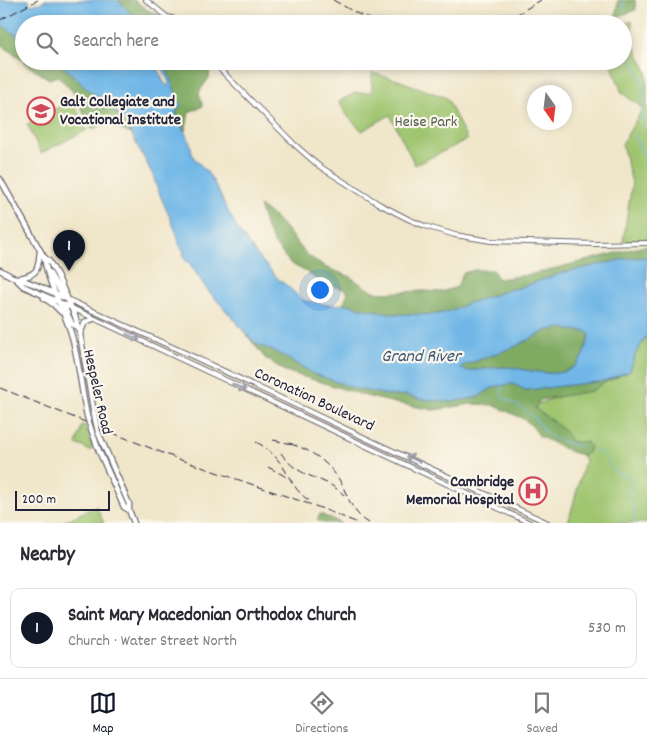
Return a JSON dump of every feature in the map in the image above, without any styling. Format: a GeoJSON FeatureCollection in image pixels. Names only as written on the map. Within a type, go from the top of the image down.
{"type":"FeatureCollection","features":[{"type":"Feature","properties":{"kind":"main road"},"geometry":{"type":"LineString","coordinates":[[146,0],[165,15]]}},
{"type":"Feature","properties":{"kind":"main road"},"geometry":{"type":"LineString","coordinates":[[221,70],[294,144],[319,166],[379,204],[425,226],[455,235],[491,241],[596,244],[647,243]]}},
{"type":"Feature","properties":{"kind":"main road"},"geometry":{"type":"LineString","coordinates":[[0,179],[44,257],[50,282],[56,296],[72,324],[78,327]]}},
{"type":"Feature","properties":{"kind":"main road"},"geometry":{"type":"LineString","coordinates":[[16,279],[34,274],[39,266],[40,250]]}},
{"type":"Feature","properties":{"kind":"main road","name":"Hespeler Road"},"geometry":{"type":"LineString","coordinates":[[44,257],[49,261],[57,275],[72,308],[80,334],[98,432],[129,504],[129,510],[134,523]]}},
{"type":"Feature","properties":{"kind":"main road"},"geometry":{"type":"LineString","coordinates":[[46,267],[63,298],[72,308]]}},
{"type":"Feature","properties":{"kind":"main road"},"geometry":{"type":"LineString","coordinates":[[0,270],[16,279],[23,286],[72,308]]}},
{"type":"Feature","properties":{"kind":"main road"},"geometry":{"type":"LineString","coordinates":[[16,279],[26,281],[56,296],[69,300]]}},
{"type":"Feature","properties":{"kind":"main road"},"geometry":{"type":"LineString","coordinates":[[37,293],[54,305],[65,317]]}},
{"type":"Feature","properties":{"kind":"main road","name":"Coronation Boulevard"},"geometry":{"type":"LineString","coordinates":[[69,300],[548,523]]}},
{"type":"Feature","properties":{"kind":"main road","name":"Hespeler Road"},"geometry":{"type":"LineString","coordinates":[[61,303],[73,344],[91,429],[99,452],[124,507],[129,510]]}},
{"type":"Feature","properties":{"kind":"main road","name":"Coronation Boulevard"},"geometry":{"type":"LineString","coordinates":[[72,308],[530,523]]}},
{"type":"Feature","properties":{"kind":"main road"},"geometry":{"type":"LineString","coordinates":[[80,334],[85,322],[93,319]]}},
{"type":"Feature","properties":{"kind":"main road"},"geometry":{"type":"LineString","coordinates":[[120,331],[123,325]]}},
{"type":"Feature","properties":{"kind":"main road"},"geometry":{"type":"LineString","coordinates":[[163,351],[166,344]]}},
{"type":"Feature","properties":{"kind":"main road"},"geometry":{"type":"LineString","coordinates":[[212,366],[212,374]]}},
{"type":"Feature","properties":{"kind":"main road"},"geometry":{"type":"LineString","coordinates":[[270,402],[274,394]]}},
{"type":"Feature","properties":{"kind":"green space"},"geometry":{"type":"Polygon","coordinates":[[[118,0],[134,0],[158,15],[132,15],[118,0]]]}},
{"type":"Feature","properties":{"kind":"green space"},"geometry":{"type":"Polygon","coordinates":[[[618,0],[635,0],[636,10],[616,15],[618,0]]]}},
{"type":"Feature","properties":{"kind":"green space"},"geometry":{"type":"Polygon","coordinates":[[[0,24],[15,34],[15,54],[0,44],[0,24]]]}},
{"type":"Feature","properties":{"kind":"green space"},"geometry":{"type":"Polygon","coordinates":[[[632,41],[647,72],[647,240],[623,242],[632,183],[622,144],[643,108],[622,93],[613,70],[632,70],[632,41]]]}},
{"type":"Feature","properties":{"kind":"green space"},"geometry":{"type":"Polygon","coordinates":[[[35,70],[67,70],[91,92],[108,104],[125,122],[131,134],[105,124],[92,130],[73,92],[58,76],[49,79],[35,70]]]}},
{"type":"Feature","properties":{"kind":"green space"},"geometry":{"type":"Polygon","coordinates":[[[167,70],[210,70],[209,78],[199,93],[203,106],[189,112],[185,131],[178,118],[177,103],[167,70]]]}},
{"type":"Feature","properties":{"kind":"green space","name":"Heise Park"},"geometry":{"type":"Polygon","coordinates":[[[372,73],[395,79],[447,98],[467,140],[415,165],[390,115],[362,131],[348,117],[339,101],[355,93],[372,92],[372,73]]]}},
{"type":"Feature","properties":{"kind":"green space"},"geometry":{"type":"Polygon","coordinates":[[[72,100],[87,130],[41,153],[27,124],[72,100]]]}},
{"type":"Feature","properties":{"kind":"green space"},"geometry":{"type":"Polygon","coordinates":[[[259,206],[282,224],[306,254],[327,268],[349,276],[365,287],[379,293],[441,292],[457,287],[463,273],[475,270],[493,270],[498,279],[533,274],[644,246],[647,246],[647,257],[625,259],[562,273],[443,313],[431,315],[394,314],[348,304],[343,305],[348,292],[344,289],[322,283],[290,263],[274,243],[259,206]]]}},
{"type":"Feature","properties":{"kind":"green space"},"geometry":{"type":"Polygon","coordinates":[[[234,319],[253,341],[314,374],[358,389],[393,396],[406,395],[419,399],[451,402],[478,397],[498,386],[513,384],[526,390],[546,388],[604,381],[630,371],[602,384],[592,391],[540,400],[535,408],[564,430],[572,442],[587,442],[590,447],[588,453],[582,455],[571,452],[539,436],[524,419],[493,405],[471,404],[434,410],[366,396],[285,371],[265,358],[234,319]]]}},
{"type":"Feature","properties":{"kind":"green space"},"geometry":{"type":"Polygon","coordinates":[[[563,328],[586,331],[590,335],[585,352],[580,360],[564,372],[544,373],[503,367],[475,370],[461,369],[462,366],[514,347],[548,330],[563,328]]]}},
{"type":"Feature","properties":{"kind":"green space"},"geometry":{"type":"Polygon","coordinates":[[[647,333],[647,523],[568,523],[585,460],[573,442],[532,406],[563,395],[647,333]]]}},
{"type":"Feature","properties":{"kind":"green space"},"geometry":{"type":"Polygon","coordinates":[[[82,425],[85,426],[92,447],[90,451],[76,444],[82,425]]]}},
{"type":"Feature","properties":{"kind":"green space"},"geometry":{"type":"Polygon","coordinates":[[[96,506],[104,523],[61,523],[96,506]]]}},
{"type":"Feature","properties":{"kind":"green space"},"geometry":{"type":"Polygon","coordinates":[[[320,514],[341,523],[323,523],[317,520],[320,514]]]}},
{"type":"Feature","properties":{"kind":"water"},"geometry":{"type":"Polygon","coordinates":[[[0,0],[29,0],[31,5],[46,0],[118,0],[132,15],[15,15],[15,34],[0,24],[0,0]]]}},
{"type":"Feature","properties":{"kind":"water","name":"Grand River"},"geometry":{"type":"Polygon","coordinates":[[[67,70],[159,70],[167,86],[169,83],[164,70],[167,70],[176,94],[176,103],[180,102],[181,104],[176,111],[177,118],[189,140],[191,153],[210,176],[236,227],[256,254],[279,280],[305,301],[329,305],[348,304],[394,314],[431,315],[456,309],[469,303],[562,273],[625,259],[647,257],[647,335],[635,355],[630,371],[604,381],[546,388],[526,390],[513,384],[498,386],[478,397],[451,402],[419,399],[406,395],[393,396],[357,389],[314,374],[253,341],[206,288],[183,255],[184,252],[179,244],[177,234],[153,175],[125,122],[108,104],[91,92],[67,70]],[[563,328],[548,330],[514,347],[462,366],[461,369],[475,370],[503,367],[544,373],[564,372],[573,367],[585,352],[590,335],[586,331],[563,328]]]}},
{"type":"Feature","properties":{"kind":"waterway"},"geometry":{"type":"LineString","coordinates":[[624,0],[625,10]]}},
{"type":"Feature","properties":{"kind":"waterway"},"geometry":{"type":"LineString","coordinates":[[632,58],[643,84],[641,127]]}},
{"type":"Feature","properties":{"kind":"waterway"},"geometry":{"type":"LineString","coordinates":[[637,135],[636,138],[644,157],[647,171]]}},
{"type":"Feature","properties":{"kind":"waterway"},"geometry":{"type":"LineString","coordinates":[[645,257],[647,252]]}},
{"type":"Feature","properties":{"kind":"waterway"},"geometry":{"type":"LineString","coordinates":[[502,386],[502,397],[530,414],[548,434],[581,447]]}},
{"type":"Feature","properties":{"kind":"waterway"},"geometry":{"type":"LineString","coordinates":[[595,450],[604,456],[613,470],[630,479],[631,486],[628,498],[634,508],[635,523]]}},
{"type":"Feature","properties":{"kind":"railway"},"geometry":{"type":"LineString","coordinates":[[0,20],[38,0]]}},
{"type":"Feature","properties":{"kind":"railway"},"geometry":{"type":"LineString","coordinates":[[333,0],[361,15]]}},
{"type":"Feature","properties":{"kind":"railway"},"geometry":{"type":"LineString","coordinates":[[516,15],[541,0]]}},
{"type":"Feature","properties":{"kind":"railway"},"geometry":{"type":"LineString","coordinates":[[0,388],[178,459],[318,507],[358,523]]}},
{"type":"Feature","properties":{"kind":"railway"},"geometry":{"type":"LineString","coordinates":[[273,440],[297,445]]}},
{"type":"Feature","properties":{"kind":"railway"},"geometry":{"type":"LineString","coordinates":[[256,442],[276,457],[298,491],[310,501]]}},
{"type":"Feature","properties":{"kind":"railway"},"geometry":{"type":"LineString","coordinates":[[290,444],[305,449],[325,463],[340,481],[354,509],[369,523]]}},
{"type":"Feature","properties":{"kind":"railway"},"geometry":{"type":"LineString","coordinates":[[281,453],[296,468],[328,484],[344,495]]}},
{"type":"Feature","properties":{"kind":"railway"},"geometry":{"type":"LineString","coordinates":[[268,467],[289,479]]}},
{"type":"Feature","properties":{"kind":"place","name":"Galt Collegiate and Vocational Institute"},"geometry":{"type":"Point","coordinates":[41,111]}},
{"type":"Feature","properties":{"kind":"place","name":"Saint Mary Macedonian Orthodox Church"},"geometry":{"type":"Point","coordinates":[69,271]}},
{"type":"Feature","properties":{"kind":"place","name":"Cambridge Memorial Hospital"},"geometry":{"type":"Point","coordinates":[533,491]}}]}
